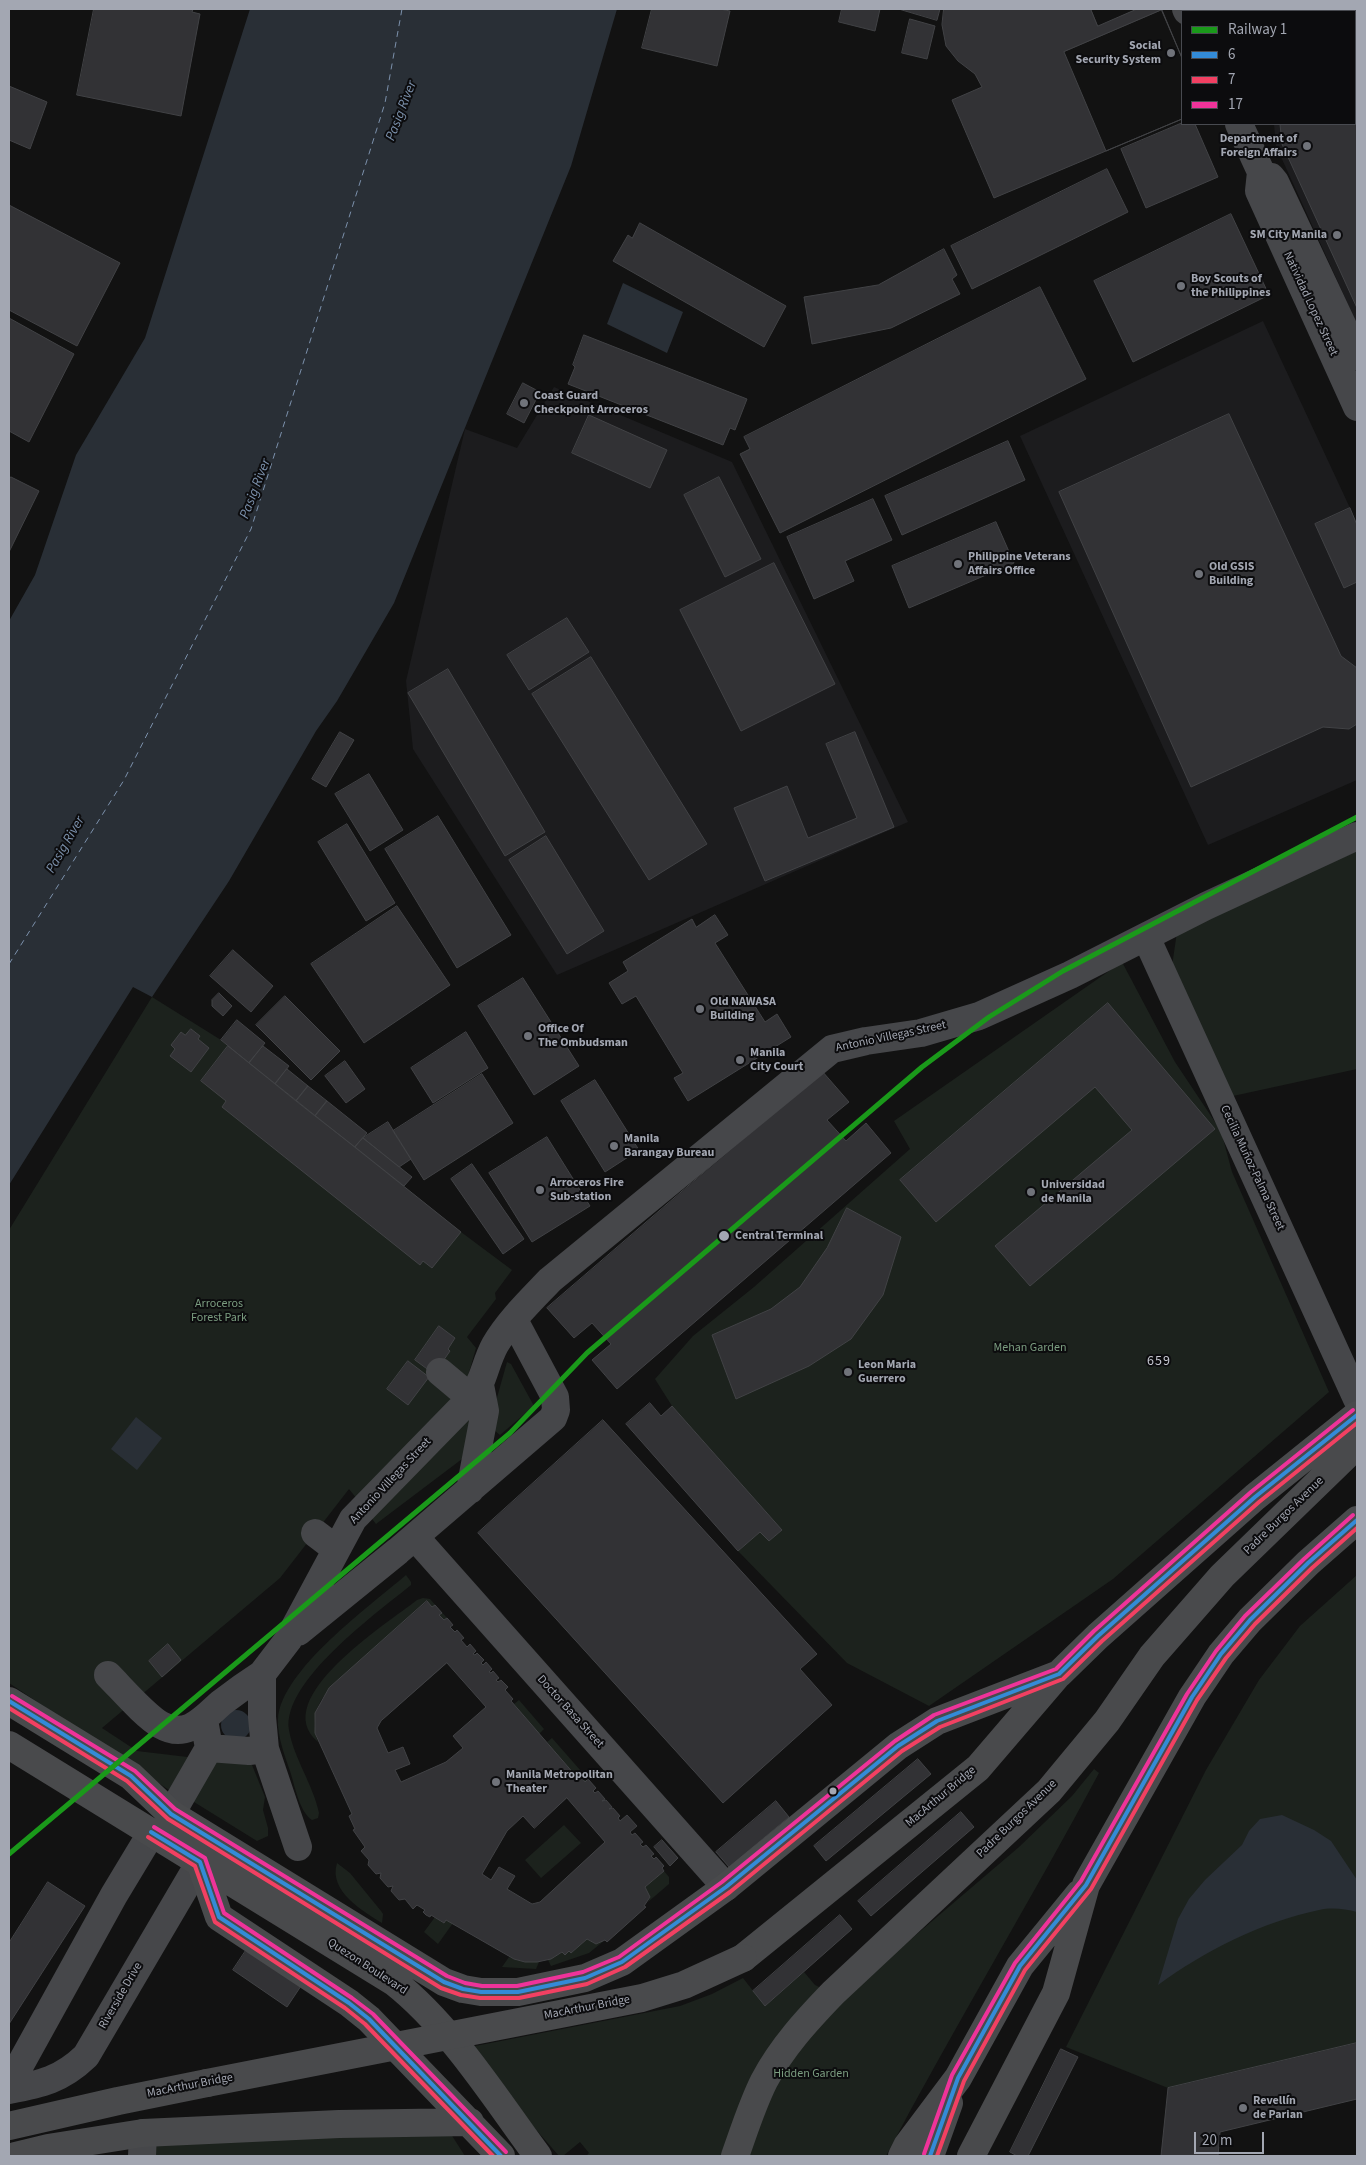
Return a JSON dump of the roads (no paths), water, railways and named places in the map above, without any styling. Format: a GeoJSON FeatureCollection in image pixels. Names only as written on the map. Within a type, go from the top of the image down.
{"type":"FeatureCollection","features":[{"type":"Feature","properties":{"kind":"main road","name":"Quezon Boulevard"},"geometry":{"type":"LineString","coordinates":[[14,1748],[162,1823],[428,1973],[463,1989],[482,1992],[518,1992],[564,1984],[597,1974],[636,1952],[726,1887],[898,1746],[937,1721],[1058,1674],[1248,1503],[1357,1415]]}},
{"type":"Feature","properties":{"kind":"main road","name":"Padre Burgos Avenue"},"geometry":{"type":"LineString","coordinates":[[735,2156],[750,2114],[773,2066],[782,2050],[808,2018],[833,1992],[1049,1791],[1107,1721],[1152,1656],[1222,1576],[1357,1445]]}},
{"type":"Feature","properties":{"kind":"main road"},"geometry":{"type":"LineString","coordinates":[[902,2156],[907,2146],[958,2078],[1020,1966],[1086,1885],[1182,1713],[1221,1654],[1250,1620],[1308,1563],[1357,1520]]}},
{"type":"Feature","properties":{"kind":"main road","name":"MacArthur Bridge"},"geometry":{"type":"LineString","coordinates":[[9,2126],[118,2100],[642,1998],[684,1985],[743,1958],[978,1768],[1058,1674]]}},
{"type":"Feature","properties":{"kind":"main road","name":"Quezon Boulevard"},"geometry":{"type":"LineString","coordinates":[[9,1701],[131,1776],[162,1823],[200,1862],[387,1978],[413,1997],[444,2031],[538,2156]]}},
{"type":"Feature","properties":{"kind":"main road"},"geometry":{"type":"LineString","coordinates":[[200,1862],[219,1917],[349,2003],[369,2019],[501,2156]]}},
{"type":"Feature","properties":{"kind":"main road"},"geometry":{"type":"LineString","coordinates":[[976,2152],[1056,1993],[1086,1885]]}},
{"type":"Feature","properties":{"kind":"main road"},"geometry":{"type":"LineString","coordinates":[[930,2156],[958,2078]]}},
{"type":"Feature","properties":{"kind":"main road"},"geometry":{"type":"LineString","coordinates":[[15,2156],[338,2124],[470,2122]]}},
{"type":"Feature","properties":{"kind":"street","name":"Natividad Lopez Street"},"geometry":{"type":"LineString","coordinates":[[1239,125],[1261,172],[1259,191],[1313,287],[1331,324],[1357,407]]}},
{"type":"Feature","properties":{"kind":"street","name":"Natividad Lopez Street"},"geometry":{"type":"LineString","coordinates":[[1331,324],[1357,356]]}},
{"type":"Feature","properties":{"kind":"street","name":"Antonio Villegas Street"},"geometry":{"type":"LineString","coordinates":[[288,1640],[326,1541],[346,1529],[362,1508],[476,1392],[494,1346],[514,1320],[550,1280],[832,1049],[852,1043],[921,1033],[979,1016],[1070,975],[1206,906],[1357,836]]}},
{"type":"Feature","properties":{"kind":"street","name":"Cecilia Muñoz-Palma Street"},"geometry":{"type":"LineString","coordinates":[[1146,937],[1357,1399]]}},
{"type":"Feature","properties":{"kind":"street","name":"Antonio Villegas Street"},"geometry":{"type":"LineString","coordinates":[[108,1675],[161,1725],[172,1729],[182,1729],[204,1720],[220,1704],[262,1674],[288,1640],[415,1537],[553,1418],[556,1410],[555,1397],[514,1320]]}},
{"type":"Feature","properties":{"kind":"street"},"geometry":{"type":"LineString","coordinates":[[440,1372],[476,1392],[485,1411],[470,1490]]}},
{"type":"Feature","properties":{"kind":"street","name":"Doctor Basa Street"},"geometry":{"type":"LineString","coordinates":[[415,1537],[726,1887]]}},
{"type":"Feature","properties":{"kind":"street"},"geometry":{"type":"LineString","coordinates":[[262,1674],[262,1716],[265,1749],[298,1847]]}},
{"type":"Feature","properties":{"kind":"street"},"geometry":{"type":"LineString","coordinates":[[9,2085],[114,1895],[209,1748],[204,1720]]}},
{"type":"Feature","properties":{"kind":"street"},"geometry":{"type":"LineString","coordinates":[[209,1748],[248,1751],[265,1749]]}},
{"type":"Feature","properties":{"kind":"street","name":"Riverside Drive"},"geometry":{"type":"LineString","coordinates":[[9,2090],[49,2082],[74,2068],[86,2056],[200,1862]]}},
{"type":"Feature","properties":{"kind":"water","name":"Pasig River"},"geometry":{"type":"Polygon","coordinates":[[[250,9],[617,9],[571,166],[394,603],[337,701],[316,731],[229,881],[152,997],[133,987],[9,1185],[9,621],[35,575],[76,455],[145,338],[250,9]]]}},
{"type":"Feature","properties":{"kind":"water"},"geometry":{"type":"Polygon","coordinates":[[[623,283],[683,312],[667,353],[607,324],[623,283]]]}},
{"type":"Feature","properties":{"kind":"water"},"geometry":{"type":"Polygon","coordinates":[[[136,1417],[162,1438],[137,1470],[111,1449],[136,1417]]]}},
{"type":"Feature","properties":{"kind":"water"},"geometry":{"type":"Polygon","coordinates":[[[236,1710],[247,1714],[251,1725],[247,1736],[236,1740],[225,1736],[221,1725],[225,1714],[236,1710]]]}},
{"type":"Feature","properties":{"kind":"water"},"geometry":{"type":"Polygon","coordinates":[[[1282,1815],[1314,1830],[1331,1841],[1357,1880],[1357,1912],[1324,1909],[1276,1922],[1214,1949],[1158,1985],[1178,1919],[1189,1899],[1205,1880],[1242,1845],[1249,1831],[1260,1819],[1282,1815]]]}},
{"type":"Feature","properties":{"kind":"rail line","name":"1"},"geometry":{"type":"LineString","coordinates":[[9,1854],[510,1433],[587,1353],[922,1067],[989,1017],[1063,971],[1357,817]]}},
{"type":"Feature","properties":{"kind":"place","name":"Social Security System"},"geometry":{"type":"Point","coordinates":[1171,53]}},
{"type":"Feature","properties":{"kind":"place","name":"Department of Foreign Affairs"},"geometry":{"type":"Point","coordinates":[1307,146]}},
{"type":"Feature","properties":{"kind":"place","name":"SM City Manila"},"geometry":{"type":"Point","coordinates":[1337,235]}},
{"type":"Feature","properties":{"kind":"place","name":"Boy Scouts of the Philippines"},"geometry":{"type":"Point","coordinates":[1181,286]}},
{"type":"Feature","properties":{"kind":"place","name":"Coast Guard Checkpoint Arroceros"},"geometry":{"type":"Point","coordinates":[524,403]}},
{"type":"Feature","properties":{"kind":"place","name":"Philippine Veterans Affairs Office"},"geometry":{"type":"Point","coordinates":[958,564]}},
{"type":"Feature","properties":{"kind":"place","name":"Old GSIS Building"},"geometry":{"type":"Point","coordinates":[1199,574]}},
{"type":"Feature","properties":{"kind":"place","name":"Old NAWASA Building"},"geometry":{"type":"Point","coordinates":[700,1009]}},
{"type":"Feature","properties":{"kind":"place","name":"Office Of The Ombudsman"},"geometry":{"type":"Point","coordinates":[528,1036]}},
{"type":"Feature","properties":{"kind":"place","name":"Manila City Court"},"geometry":{"type":"Point","coordinates":[740,1060]}},
{"type":"Feature","properties":{"kind":"place","name":"Manila Barangay Bureau"},"geometry":{"type":"Point","coordinates":[614,1146]}},
{"type":"Feature","properties":{"kind":"place","name":"Arroceros Fire Sub-station"},"geometry":{"type":"Point","coordinates":[540,1190]}},
{"type":"Feature","properties":{"kind":"place","name":"Universidad de Manila"},"geometry":{"type":"Point","coordinates":[1031,1192]}},
{"type":"Feature","properties":{"kind":"place","name":"Central Terminal"},"geometry":{"type":"Point","coordinates":[724,1236]}},
{"type":"Feature","properties":{"kind":"place","name":"Leon Maria Guerrero"},"geometry":{"type":"Point","coordinates":[848,1372]}},
{"type":"Feature","properties":{"kind":"place","name":"Manila Metropolitan Theater"},"geometry":{"type":"Point","coordinates":[496,1782]}},
{"type":"Feature","properties":{"kind":"place","name":"Revellín de Parian"},"geometry":{"type":"Point","coordinates":[1243,2108]}},
{"type":"Feature","properties":{"kind":"district","name":"659"},"geometry":{"type":"Point","coordinates":[1159,1362]}},
{"type":"Feature","properties":{"kind":"park label","name":"Arroceros Forest Park"},"geometry":{"type":"Point","coordinates":[219,1311]}},
{"type":"Feature","properties":{"kind":"park label","name":"Mehan Garden"},"geometry":{"type":"Point","coordinates":[1030,1348]}},
{"type":"Feature","properties":{"kind":"park label","name":"Hidden Garden"},"geometry":{"type":"Point","coordinates":[811,2074]}}]}
